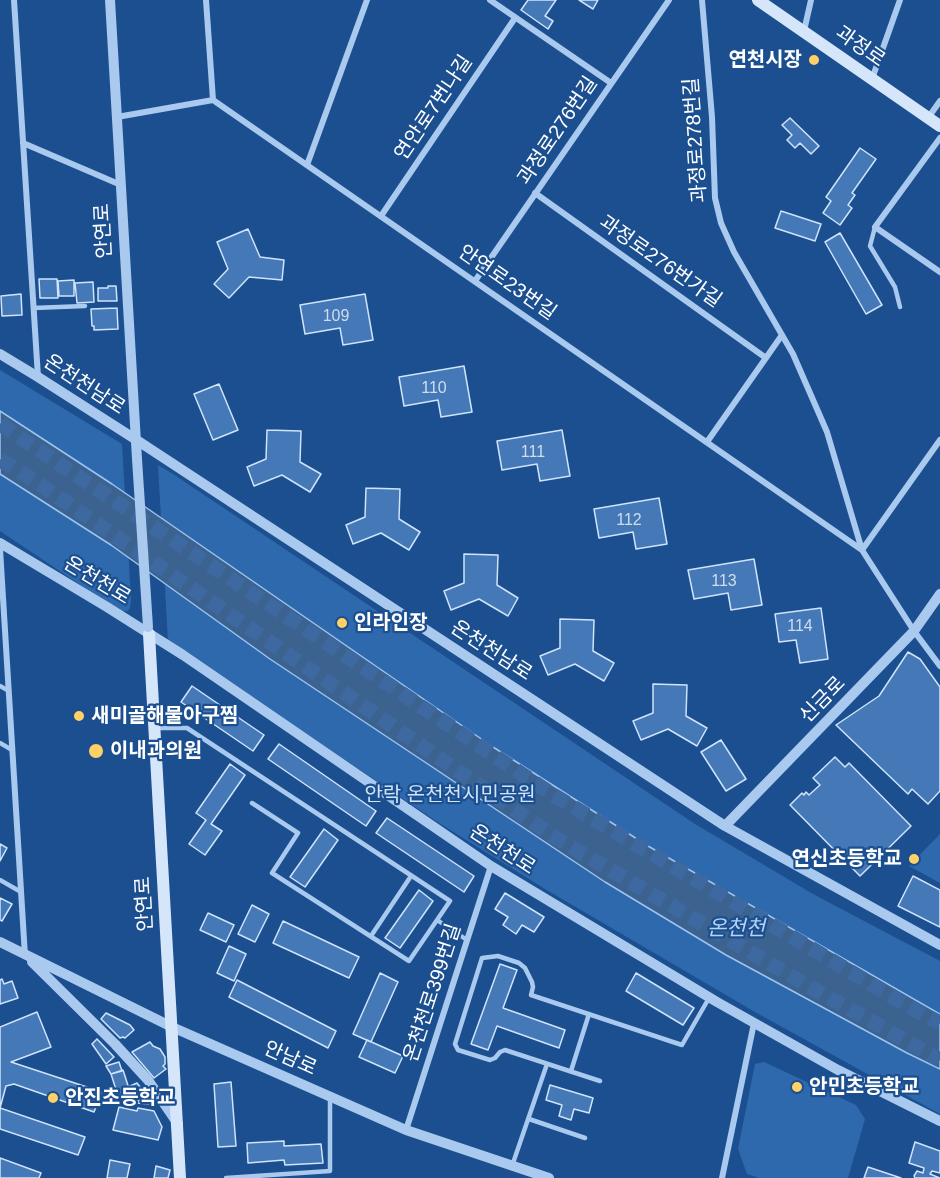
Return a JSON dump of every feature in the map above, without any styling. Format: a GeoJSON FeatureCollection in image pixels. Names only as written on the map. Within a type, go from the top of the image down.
{"type":"FeatureCollection","features":[{"type":"Feature","properties":{"kind":"main road","name":"과정로"},"geometry":{"type":"LineString","coordinates":[[758,0],[940,126]]}},
{"type":"Feature","properties":{"kind":"main road","name":"안연로"},"geometry":{"type":"LineString","coordinates":[[148,630],[180,1178]]}},
{"type":"Feature","properties":{"kind":"street"},"geometry":{"type":"LineString","coordinates":[[14,0],[38,376]]}},
{"type":"Feature","properties":{"kind":"street","name":"안연로"},"geometry":{"type":"LineString","coordinates":[[110,0],[148,630]]}},
{"type":"Feature","properties":{"kind":"street"},"geometry":{"type":"LineString","coordinates":[[117,117],[213,100],[206,0]]}},
{"type":"Feature","properties":{"kind":"street"},"geometry":{"type":"LineString","coordinates":[[307,165],[367,0]]}},
{"type":"Feature","properties":{"kind":"street"},"geometry":{"type":"LineString","coordinates":[[490,0],[611,83]]}},
{"type":"Feature","properties":{"kind":"street","name":"과정로276번길"},"geometry":{"type":"LineString","coordinates":[[475,281],[669,0]]}},
{"type":"Feature","properties":{"kind":"street","name":"과정로278번길"},"geometry":{"type":"LineString","coordinates":[[702,0],[712,117],[714,198],[721,223],[734,252],[793,354],[827,432],[862,550],[914,631],[940,666]]}},
{"type":"Feature","properties":{"kind":"street"},"geometry":{"type":"LineString","coordinates":[[804,31],[811,0]]}},
{"type":"Feature","properties":{"kind":"street"},"geometry":{"type":"LineString","coordinates":[[872,79],[900,0]]}},
{"type":"Feature","properties":{"kind":"street","name":"연안로7번나길"},"geometry":{"type":"LineString","coordinates":[[381,216],[515,18]]}},
{"type":"Feature","properties":{"kind":"street","name":"안연로23번길"},"geometry":{"type":"LineString","coordinates":[[213,100],[862,550]]}},
{"type":"Feature","properties":{"kind":"street"},"geometry":{"type":"LineString","coordinates":[[928,118],[940,101]]}},
{"type":"Feature","properties":{"kind":"street"},"geometry":{"type":"LineString","coordinates":[[940,138],[875,227],[940,272]]}},
{"type":"Feature","properties":{"kind":"street"},"geometry":{"type":"LineString","coordinates":[[23,143],[121,184]]}},
{"type":"Feature","properties":{"kind":"street","name":"과정로276번가길"},"geometry":{"type":"LineString","coordinates":[[535,193],[766,358]]}},
{"type":"Feature","properties":{"kind":"street"},"geometry":{"type":"LineString","coordinates":[[707,442],[782,335]]}},
{"type":"Feature","properties":{"kind":"street","name":"온천천남로"},"geometry":{"type":"LineString","coordinates":[[0,354],[135,439],[726,826],[940,945]]}},
{"type":"Feature","properties":{"kind":"street"},"geometry":{"type":"LineString","coordinates":[[862,550],[940,440]]}},
{"type":"Feature","properties":{"kind":"street","name":"온천천로"},"geometry":{"type":"LineString","coordinates":[[0,543],[148,630],[491,866],[754,1023],[838,1070],[940,1120]]}},
{"type":"Feature","properties":{"kind":"street"},"geometry":{"type":"LineString","coordinates":[[0,549],[3,634],[9,692],[25,956]]}},
{"type":"Feature","properties":{"kind":"street","name":"신금로"},"geometry":{"type":"LineString","coordinates":[[726,826],[914,631],[940,594]]}},
{"type":"Feature","properties":{"kind":"street","name":"온천천로399번길"},"geometry":{"type":"LineString","coordinates":[[406,1130],[491,866]]}},
{"type":"Feature","properties":{"kind":"street","name":"안남로"},"geometry":{"type":"LineString","coordinates":[[0,942],[172,1027],[406,1130],[549,1178]]}},
{"type":"Feature","properties":{"kind":"street","name":"안남로"},"geometry":{"type":"LineString","coordinates":[[25,956],[115,1044],[148,1080],[178,1124]]}},
{"type":"Feature","properties":{"kind":"street"},"geometry":{"type":"LineString","coordinates":[[722,1178],[754,1023]]}},
{"type":"Feature","properties":{"kind":"lane"},"geometry":{"type":"LineString","coordinates":[[875,227],[870,246],[895,287],[900,306]]}},
{"type":"Feature","properties":{"kind":"lane"},"geometry":{"type":"LineString","coordinates":[[33,308],[85,306]]}},
{"type":"Feature","properties":{"kind":"lane"},"geometry":{"type":"LineString","coordinates":[[0,687],[9,692]]}},
{"type":"Feature","properties":{"kind":"lane"},"geometry":{"type":"LineString","coordinates":[[154,728],[187,728],[450,901],[409,961],[272,873],[298,833],[252,802]]}},
{"type":"Feature","properties":{"kind":"lane"},"geometry":{"type":"LineString","coordinates":[[0,743],[12,750]]}},
{"type":"Feature","properties":{"kind":"lane"},"geometry":{"type":"LineString","coordinates":[[371,936],[411,876]]}},
{"type":"Feature","properties":{"kind":"lane"},"geometry":{"type":"LineString","coordinates":[[0,880],[21,892]]}},
{"type":"Feature","properties":{"kind":"lane"},"geometry":{"type":"LineString","coordinates":[[437,920],[467,939]]}},
{"type":"Feature","properties":{"kind":"lane"},"geometry":{"type":"LineString","coordinates":[[600,1081],[505,1050],[490,1060],[458,1050],[455,1044],[482,958],[498,956],[519,963],[525,968],[532,982],[531,995],[682,1045],[710,997]]}},
{"type":"Feature","properties":{"kind":"lane"},"geometry":{"type":"LineString","coordinates":[[571,1071],[589,1014]]}},
{"type":"Feature","properties":{"kind":"lane"},"geometry":{"type":"LineString","coordinates":[[512,1166],[547,1064]]}},
{"type":"Feature","properties":{"kind":"lane"},"geometry":{"type":"LineString","coordinates":[[226,1178],[330,1171],[330,1096]]}},
{"type":"Feature","properties":{"kind":"lane"},"geometry":{"type":"LineString","coordinates":[[529,1119],[585,1138]]}},
{"type":"Feature","properties":{"kind":"green space"},"geometry":{"type":"Polygon","coordinates":[[[0,370],[122,444],[131,600],[128,611],[122,611],[88,590],[0,531],[0,370]]]}},
{"type":"Feature","properties":{"kind":"green space","name":"안락 온천천시민공원"},"geometry":{"type":"Polygon","coordinates":[[[158,465],[695,824],[813,894],[940,961],[940,1114],[755,1012],[545,889],[439,823],[168,641],[158,465]]]}},
{"type":"Feature","properties":{"kind":"green space"},"geometry":{"type":"Polygon","coordinates":[[[940,834],[940,883],[909,866],[940,834]]]}},
{"type":"Feature","properties":{"kind":"green space"},"geometry":{"type":"Polygon","coordinates":[[[764,1062],[856,1105],[865,1119],[848,1178],[759,1178],[747,1174],[738,1149],[755,1064],[764,1062]]]}},
{"type":"Feature","properties":{"kind":"water","name":"온천천"},"geometry":{"type":"Polygon","coordinates":[[[0,411],[112,484],[493,747],[648,846],[940,1014],[940,1069],[726,955],[605,882],[270,659],[111,545],[0,474],[0,411]]]}},
{"type":"Feature","properties":{"kind":"building"},"geometry":{"type":"Polygon","coordinates":[[[528,0],[556,0],[545,16],[553,21],[548,29],[521,10],[528,0]]]}},
{"type":"Feature","properties":{"kind":"building"},"geometry":{"type":"Polygon","coordinates":[[[579,0],[598,0],[593,9],[579,0]]]}},
{"type":"Feature","properties":{"kind":"building"},"geometry":{"type":"Polygon","coordinates":[[[790,118],[819,146],[811,154],[800,143],[795,148],[787,140],[792,135],[782,125],[790,118]]]}},
{"type":"Feature","properties":{"kind":"building"},"geometry":{"type":"Polygon","coordinates":[[[860,148],[876,159],[852,193],[855,195],[848,205],[852,208],[840,225],[823,213],[831,201],[826,197],[860,148]]]}},
{"type":"Feature","properties":{"kind":"building"},"geometry":{"type":"Polygon","coordinates":[[[781,211],[821,224],[815,241],[775,228],[781,211]]]}},
{"type":"Feature","properties":{"kind":"building"},"geometry":{"type":"Polygon","coordinates":[[[248,229],[260,257],[284,260],[282,280],[249,277],[229,298],[214,284],[228,269],[217,242],[248,229]]]}},
{"type":"Feature","properties":{"kind":"building"},"geometry":{"type":"Polygon","coordinates":[[[840,233],[882,305],[866,314],[825,242],[840,233]]]}},
{"type":"Feature","properties":{"kind":"building"},"geometry":{"type":"Polygon","coordinates":[[[39,279],[57,279],[58,298],[40,298],[39,279]]]}},
{"type":"Feature","properties":{"kind":"building"},"geometry":{"type":"Polygon","coordinates":[[[74,280],[74,296],[59,296],[58,281],[74,280]]]}},
{"type":"Feature","properties":{"kind":"building"},"geometry":{"type":"Polygon","coordinates":[[[93,282],[94,302],[77,303],[75,283],[93,282]]]}},
{"type":"Feature","properties":{"kind":"building"},"geometry":{"type":"Polygon","coordinates":[[[108,286],[116,286],[117,301],[98,301],[98,288],[108,288],[108,286]]]}},
{"type":"Feature","properties":{"kind":"building"},"geometry":{"type":"Polygon","coordinates":[[[21,294],[22,315],[2,316],[1,296],[21,294]]]}},
{"type":"Feature","properties":{"kind":"building"},"geometry":{"type":"Polygon","coordinates":[[[365,294],[373,340],[343,345],[340,328],[305,334],[300,305],[365,294]]]}},
{"type":"Feature","properties":{"kind":"building"},"geometry":{"type":"Polygon","coordinates":[[[117,308],[118,329],[94,330],[91,309],[117,308]]]}},
{"type":"Feature","properties":{"kind":"building"},"geometry":{"type":"Polygon","coordinates":[[[464,366],[472,412],[441,417],[438,400],[404,406],[399,377],[464,366]]]}},
{"type":"Feature","properties":{"kind":"building"},"geometry":{"type":"Polygon","coordinates":[[[219,384],[238,430],[213,440],[194,394],[219,384]]]}},
{"type":"Feature","properties":{"kind":"building"},"geometry":{"type":"Polygon","coordinates":[[[267,430],[301,431],[300,462],[321,474],[310,492],[282,475],[254,486],[247,467],[266,459],[267,430]]]}},
{"type":"Feature","properties":{"kind":"building"},"geometry":{"type":"Polygon","coordinates":[[[562,430],[570,476],[540,481],[537,464],[502,470],[497,441],[562,430]]]}},
{"type":"Feature","properties":{"kind":"building"},"geometry":{"type":"Polygon","coordinates":[[[366,488],[400,489],[399,519],[420,532],[409,550],[381,533],[353,544],[346,525],[365,517],[366,488]]]}},
{"type":"Feature","properties":{"kind":"building"},"geometry":{"type":"Polygon","coordinates":[[[659,498],[667,544],[636,549],[633,532],[599,538],[594,509],[659,498]]]}},
{"type":"Feature","properties":{"kind":"building"},"geometry":{"type":"Polygon","coordinates":[[[464,554],[498,555],[497,585],[518,598],[508,616],[479,599],[451,610],[444,591],[464,583],[464,554]]]}},
{"type":"Feature","properties":{"kind":"building"},"geometry":{"type":"Polygon","coordinates":[[[754,559],[762,605],[731,610],[728,593],[694,599],[688,570],[754,559]]]}},
{"type":"Feature","properties":{"kind":"building"},"geometry":{"type":"Polygon","coordinates":[[[821,608],[828,659],[800,663],[796,640],[779,642],[775,614],[821,608]]]}},
{"type":"Feature","properties":{"kind":"building"},"geometry":{"type":"Polygon","coordinates":[[[560,619],[594,620],[593,651],[614,663],[604,681],[575,664],[548,675],[540,656],[560,648],[560,619]]]}},
{"type":"Feature","properties":{"kind":"building"},"geometry":{"type":"Polygon","coordinates":[[[908,652],[920,659],[940,687],[940,791],[928,804],[912,789],[908,794],[836,725],[879,696],[908,652]]]}},
{"type":"Feature","properties":{"kind":"building"},"geometry":{"type":"Polygon","coordinates":[[[653,684],[687,685],[686,716],[707,728],[697,746],[668,729],[641,740],[633,721],[653,713],[653,684]]]}},
{"type":"Feature","properties":{"kind":"building"},"geometry":{"type":"Polygon","coordinates":[[[192,686],[264,735],[253,751],[181,702],[192,686]]]}},
{"type":"Feature","properties":{"kind":"building"},"geometry":{"type":"Polygon","coordinates":[[[721,740],[746,779],[726,791],[701,752],[721,740]]]}},
{"type":"Feature","properties":{"kind":"building"},"geometry":{"type":"Polygon","coordinates":[[[279,744],[376,811],[366,826],[268,759],[279,744]]]}},
{"type":"Feature","properties":{"kind":"building"},"geometry":{"type":"Polygon","coordinates":[[[835,757],[845,767],[849,763],[911,826],[860,876],[790,805],[802,793],[804,795],[806,792],[809,795],[820,785],[813,778],[835,757]]]}},
{"type":"Feature","properties":{"kind":"building"},"geometry":{"type":"Polygon","coordinates":[[[230,764],[245,775],[211,824],[222,831],[205,855],[189,844],[206,820],[196,813],[230,764]]]}},
{"type":"Feature","properties":{"kind":"building"},"geometry":{"type":"Polygon","coordinates":[[[387,818],[474,876],[464,892],[376,833],[387,818]]]}},
{"type":"Feature","properties":{"kind":"building"},"geometry":{"type":"Polygon","coordinates":[[[324,829],[338,840],[305,887],[290,877],[324,829]]]}},
{"type":"Feature","properties":{"kind":"building"},"geometry":{"type":"Polygon","coordinates":[[[0,844],[7,848],[0,861],[0,844]]]}},
{"type":"Feature","properties":{"kind":"building"},"geometry":{"type":"Polygon","coordinates":[[[913,876],[940,890],[940,927],[898,906],[913,876]]]}},
{"type":"Feature","properties":{"kind":"building"},"geometry":{"type":"Polygon","coordinates":[[[419,890],[433,901],[400,948],[385,938],[419,890]]]}},
{"type":"Feature","properties":{"kind":"building"},"geometry":{"type":"Polygon","coordinates":[[[505,893],[544,917],[534,932],[522,925],[516,934],[503,925],[508,917],[495,909],[505,893]]]}},
{"type":"Feature","properties":{"kind":"building"},"geometry":{"type":"Polygon","coordinates":[[[0,898],[12,904],[2,921],[0,920],[0,898]]]}},
{"type":"Feature","properties":{"kind":"building"},"geometry":{"type":"Polygon","coordinates":[[[252,905],[269,914],[255,942],[238,934],[252,905]]]}},
{"type":"Feature","properties":{"kind":"building"},"geometry":{"type":"Polygon","coordinates":[[[208,913],[234,925],[226,942],[200,930],[208,913]]]}},
{"type":"Feature","properties":{"kind":"building"},"geometry":{"type":"Polygon","coordinates":[[[283,921],[359,957],[349,978],[273,943],[283,921]]]}},
{"type":"Feature","properties":{"kind":"building"},"geometry":{"type":"Polygon","coordinates":[[[229,946],[246,954],[234,981],[217,973],[229,946]]]}},
{"type":"Feature","properties":{"kind":"building"},"geometry":{"type":"Polygon","coordinates":[[[500,964],[517,970],[503,1008],[565,1030],[559,1048],[497,1026],[488,1050],[471,1044],[500,964]]]}},
{"type":"Feature","properties":{"kind":"building"},"geometry":{"type":"Polygon","coordinates":[[[380,973],[398,982],[371,1042],[353,1034],[380,973]]]}},
{"type":"Feature","properties":{"kind":"building"},"geometry":{"type":"Polygon","coordinates":[[[636,973],[694,1008],[683,1025],[626,991],[636,973]]]}},
{"type":"Feature","properties":{"kind":"building"},"geometry":{"type":"Polygon","coordinates":[[[2,979],[4,984],[12,981],[18,998],[0,1004],[0,980],[2,979]]]}},
{"type":"Feature","properties":{"kind":"building"},"geometry":{"type":"Polygon","coordinates":[[[237,980],[336,1031],[328,1048],[229,997],[237,980]]]}},
{"type":"Feature","properties":{"kind":"building"},"geometry":{"type":"Polygon","coordinates":[[[37,1012],[51,1047],[11,1062],[102,1092],[94,1112],[14,1084],[6,1086],[0,1108],[0,1027],[37,1012]]]}},
{"type":"Feature","properties":{"kind":"building"},"geometry":{"type":"Polygon","coordinates":[[[106,1013],[130,1025],[134,1030],[125,1038],[120,1038],[101,1019],[106,1013]]]}},
{"type":"Feature","properties":{"kind":"building"},"geometry":{"type":"Polygon","coordinates":[[[97,1039],[114,1057],[106,1064],[92,1044],[97,1039]]]}},
{"type":"Feature","properties":{"kind":"building"},"geometry":{"type":"Polygon","coordinates":[[[367,1040],[403,1056],[395,1073],[359,1057],[367,1040]]]}},
{"type":"Feature","properties":{"kind":"building"},"geometry":{"type":"Polygon","coordinates":[[[150,1042],[160,1049],[165,1057],[163,1066],[166,1069],[154,1078],[132,1052],[150,1042]]]}},
{"type":"Feature","properties":{"kind":"building"},"geometry":{"type":"Polygon","coordinates":[[[119,1062],[122,1071],[111,1074],[106,1066],[119,1062]]]}},
{"type":"Feature","properties":{"kind":"building"},"geometry":{"type":"Polygon","coordinates":[[[123,1070],[132,1098],[125,1100],[124,1098],[119,1099],[111,1074],[123,1070]]]}},
{"type":"Feature","properties":{"kind":"building"},"geometry":{"type":"Polygon","coordinates":[[[231,1082],[236,1146],[218,1147],[214,1084],[231,1082]]]}},
{"type":"Feature","properties":{"kind":"building"},"geometry":{"type":"Polygon","coordinates":[[[137,1083],[147,1096],[138,1101],[128,1087],[137,1083]]]}},
{"type":"Feature","properties":{"kind":"building"},"geometry":{"type":"Polygon","coordinates":[[[550,1085],[593,1098],[589,1113],[574,1109],[571,1120],[559,1116],[562,1105],[546,1100],[550,1085]]]}},
{"type":"Feature","properties":{"kind":"building"},"geometry":{"type":"Polygon","coordinates":[[[135,1096],[138,1101],[147,1096],[152,1104],[120,1102],[119,1099],[124,1098],[125,1100],[135,1096]]]}},
{"type":"Feature","properties":{"kind":"building"},"geometry":{"type":"Polygon","coordinates":[[[119,1107],[137,1111],[138,1108],[154,1111],[162,1127],[158,1140],[113,1130],[119,1107]]]}},
{"type":"Feature","properties":{"kind":"building"},"geometry":{"type":"Polygon","coordinates":[[[0,1108],[85,1137],[78,1155],[0,1129],[0,1108]]]}},
{"type":"Feature","properties":{"kind":"building"},"geometry":{"type":"Polygon","coordinates":[[[284,1141],[284,1146],[321,1144],[323,1163],[285,1165],[284,1160],[248,1163],[247,1143],[284,1141]]]}},
{"type":"Feature","properties":{"kind":"building"},"geometry":{"type":"Polygon","coordinates":[[[915,1142],[940,1151],[940,1173],[932,1171],[930,1174],[940,1178],[915,1178],[917,1171],[923,1173],[924,1168],[909,1163],[915,1142]]]}},
{"type":"Feature","properties":{"kind":"building"},"geometry":{"type":"Polygon","coordinates":[[[0,1158],[41,1173],[39,1178],[0,1178],[0,1158]]]}},
{"type":"Feature","properties":{"kind":"building"},"geometry":{"type":"Polygon","coordinates":[[[110,1160],[130,1164],[127,1178],[107,1178],[110,1160]]]}},
{"type":"Feature","properties":{"kind":"building"},"geometry":{"type":"Polygon","coordinates":[[[156,1166],[170,1170],[168,1178],[154,1178],[156,1166]]]}},
{"type":"Feature","properties":{"kind":"building"},"geometry":{"type":"Polygon","coordinates":[[[868,1167],[901,1178],[864,1178],[868,1167]]]}},
{"type":"Feature","properties":{"kind":"tunnel"},"geometry":{"type":"LineString","coordinates":[[0,424],[553,795],[940,1023]]}},
{"type":"Feature","properties":{"kind":"tunnel"},"geometry":{"type":"LineString","coordinates":[[0,460],[26,475],[556,838],[940,1060]]}},
{"type":"Feature","properties":{"kind":"place","name":"연천시장"},"geometry":{"type":"Point","coordinates":[814,60]}},
{"type":"Feature","properties":{"kind":"place","name":"인라인장"},"geometry":{"type":"Point","coordinates":[342,623]}},
{"type":"Feature","properties":{"kind":"place","name":"새미골해물아구찜"},"geometry":{"type":"Point","coordinates":[79,716]}},
{"type":"Feature","properties":{"kind":"place","name":"이내과의원"},"geometry":{"type":"Point","coordinates":[96,751]}},
{"type":"Feature","properties":{"kind":"place","name":"연신초등학교"},"geometry":{"type":"Point","coordinates":[914,859]}},
{"type":"Feature","properties":{"kind":"place","name":"안민초등학교"},"geometry":{"type":"Point","coordinates":[797,1087]}},
{"type":"Feature","properties":{"kind":"place","name":"안진초등학교"},"geometry":{"type":"Point","coordinates":[53,1098]}}]}
